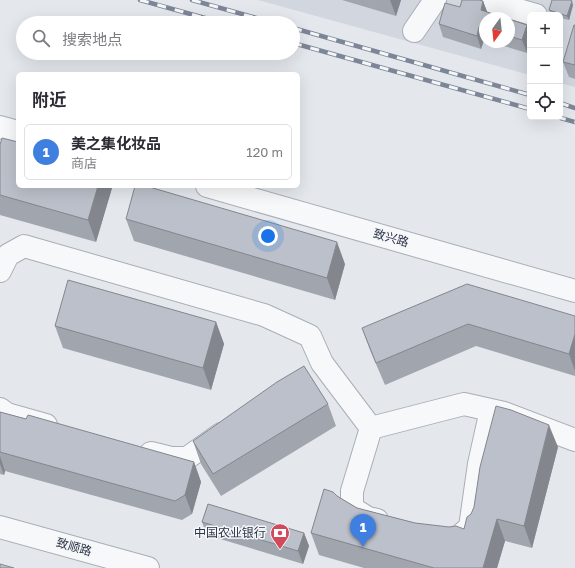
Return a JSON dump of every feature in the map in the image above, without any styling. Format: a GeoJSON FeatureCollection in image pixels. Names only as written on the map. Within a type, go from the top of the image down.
{"type":"FeatureCollection","features":[{"type":"Feature","properties":{"kind":"street"},"geometry":{"type":"LineString","coordinates":[[414,31],[435,0]]}},
{"type":"Feature","properties":{"kind":"street"},"geometry":{"type":"LineString","coordinates":[[483,0],[527,12]]}},
{"type":"Feature","properties":{"kind":"street"},"geometry":{"type":"LineString","coordinates":[[0,127],[16,131]]}},
{"type":"Feature","properties":{"kind":"street","name":"致兴路"},"geometry":{"type":"LineString","coordinates":[[214,188],[575,291]]}},
{"type":"Feature","properties":{"kind":"street"},"geometry":{"type":"LineString","coordinates":[[0,271],[8,255],[24,246],[264,315],[310,336],[315,368],[371,428]]}},
{"type":"Feature","properties":{"kind":"street"},"geometry":{"type":"LineString","coordinates":[[371,428],[464,404],[504,413],[575,440]]}},
{"type":"Feature","properties":{"kind":"street"},"geometry":{"type":"LineString","coordinates":[[0,409],[7,414],[67,430]]}},
{"type":"Feature","properties":{"kind":"street"},"geometry":{"type":"LineString","coordinates":[[440,535],[459,538],[470,527],[479,464],[491,410]]}},
{"type":"Feature","properties":{"kind":"street"},"geometry":{"type":"LineString","coordinates":[[134,448],[171,458],[187,458],[238,422]]}},
{"type":"Feature","properties":{"kind":"street"},"geometry":{"type":"LineString","coordinates":[[371,428],[352,491],[352,508],[368,518],[397,525]]}},
{"type":"Feature","properties":{"kind":"street","name":"致顺路"},"geometry":{"type":"LineString","coordinates":[[0,526],[148,568]]}},
{"type":"Feature","properties":{"kind":"shaded area"},"geometry":{"type":"Polygon","coordinates":[[[258,0],[575,0],[575,87],[563,84],[563,12],[527,12],[527,74],[258,0]]]}},
{"type":"Feature","properties":{"kind":"building"},"geometry":{"type":"Polygon","coordinates":[[[462,0],[483,1],[481,10],[487,12],[479,12],[479,27],[477,36],[439,24],[445,3],[460,7],[462,0]]]}},
{"type":"Feature","properties":{"kind":"building"},"geometry":{"type":"Polygon","coordinates":[[[552,0],[572,1],[567,16],[563,15],[563,12],[549,10],[552,0]]]}},
{"type":"Feature","properties":{"kind":"building"},"geometry":{"type":"Polygon","coordinates":[[[515,21],[527,25],[522,40],[515,38],[515,21]]]}},
{"type":"Feature","properties":{"kind":"building"},"geometry":{"type":"Polygon","coordinates":[[[574,25],[575,25],[575,65],[563,62],[574,25]]]}},
{"type":"Feature","properties":{"kind":"building"},"geometry":{"type":"Polygon","coordinates":[[[2,138],[16,142],[16,188],[97,188],[88,220],[0,195],[0,145],[2,138]]]}},
{"type":"Feature","properties":{"kind":"building"},"geometry":{"type":"Polygon","coordinates":[[[134,188],[153,188],[337,242],[327,278],[126,219],[134,188]]]}},
{"type":"Feature","properties":{"kind":"building"},"geometry":{"type":"Polygon","coordinates":[[[68,280],[216,322],[203,368],[55,326],[68,280]]]}},
{"type":"Feature","properties":{"kind":"building"},"geometry":{"type":"Polygon","coordinates":[[[467,284],[575,316],[575,334],[569,354],[468,324],[376,363],[362,328],[467,284]]]}},
{"type":"Feature","properties":{"kind":"building"},"geometry":{"type":"Polygon","coordinates":[[[304,366],[328,404],[213,474],[193,441],[277,382],[304,366]]]}},
{"type":"Feature","properties":{"kind":"building"},"geometry":{"type":"Polygon","coordinates":[[[496,406],[511,410],[549,425],[524,526],[497,519],[483,568],[434,568],[311,533],[324,489],[333,492],[357,508],[415,523],[449,527],[456,526],[464,529],[467,517],[471,514],[474,507],[480,467],[496,406]]]}},
{"type":"Feature","properties":{"kind":"building"},"geometry":{"type":"Polygon","coordinates":[[[0,412],[26,419],[28,415],[194,462],[185,495],[175,501],[0,452],[0,412]]]}},
{"type":"Feature","properties":{"kind":"building"},"geometry":{"type":"Polygon","coordinates":[[[208,504],[304,533],[298,551],[202,522],[208,504]]]}},
{"type":"Feature","properties":{"kind":"building"},"geometry":{"type":"Polygon","coordinates":[[[0,564],[14,568],[0,568],[0,564]]]}},
{"type":"Feature","properties":{"kind":"railway"},"geometry":{"type":"LineString","coordinates":[[140,0],[198,16]]}},
{"type":"Feature","properties":{"kind":"railway"},"geometry":{"type":"LineString","coordinates":[[192,0],[249,16]]}},
{"type":"Feature","properties":{"kind":"railway"},"geometry":{"type":"LineString","coordinates":[[300,30],[527,94]]}},
{"type":"Feature","properties":{"kind":"railway"},"geometry":{"type":"LineString","coordinates":[[300,45],[527,108]]}},
{"type":"Feature","properties":{"kind":"railway"},"geometry":{"type":"LineString","coordinates":[[563,104],[575,108]]}},
{"type":"Feature","properties":{"kind":"railway"},"geometry":{"type":"LineString","coordinates":[[563,119],[575,122]]}},
{"type":"Feature","properties":{"kind":"place","name":"美之集化妆品"},"geometry":{"type":"Point","coordinates":[363,547]}},
{"type":"Feature","properties":{"kind":"place","name":"中国农业银行"},"geometry":{"type":"Point","coordinates":[280,550]}}]}
